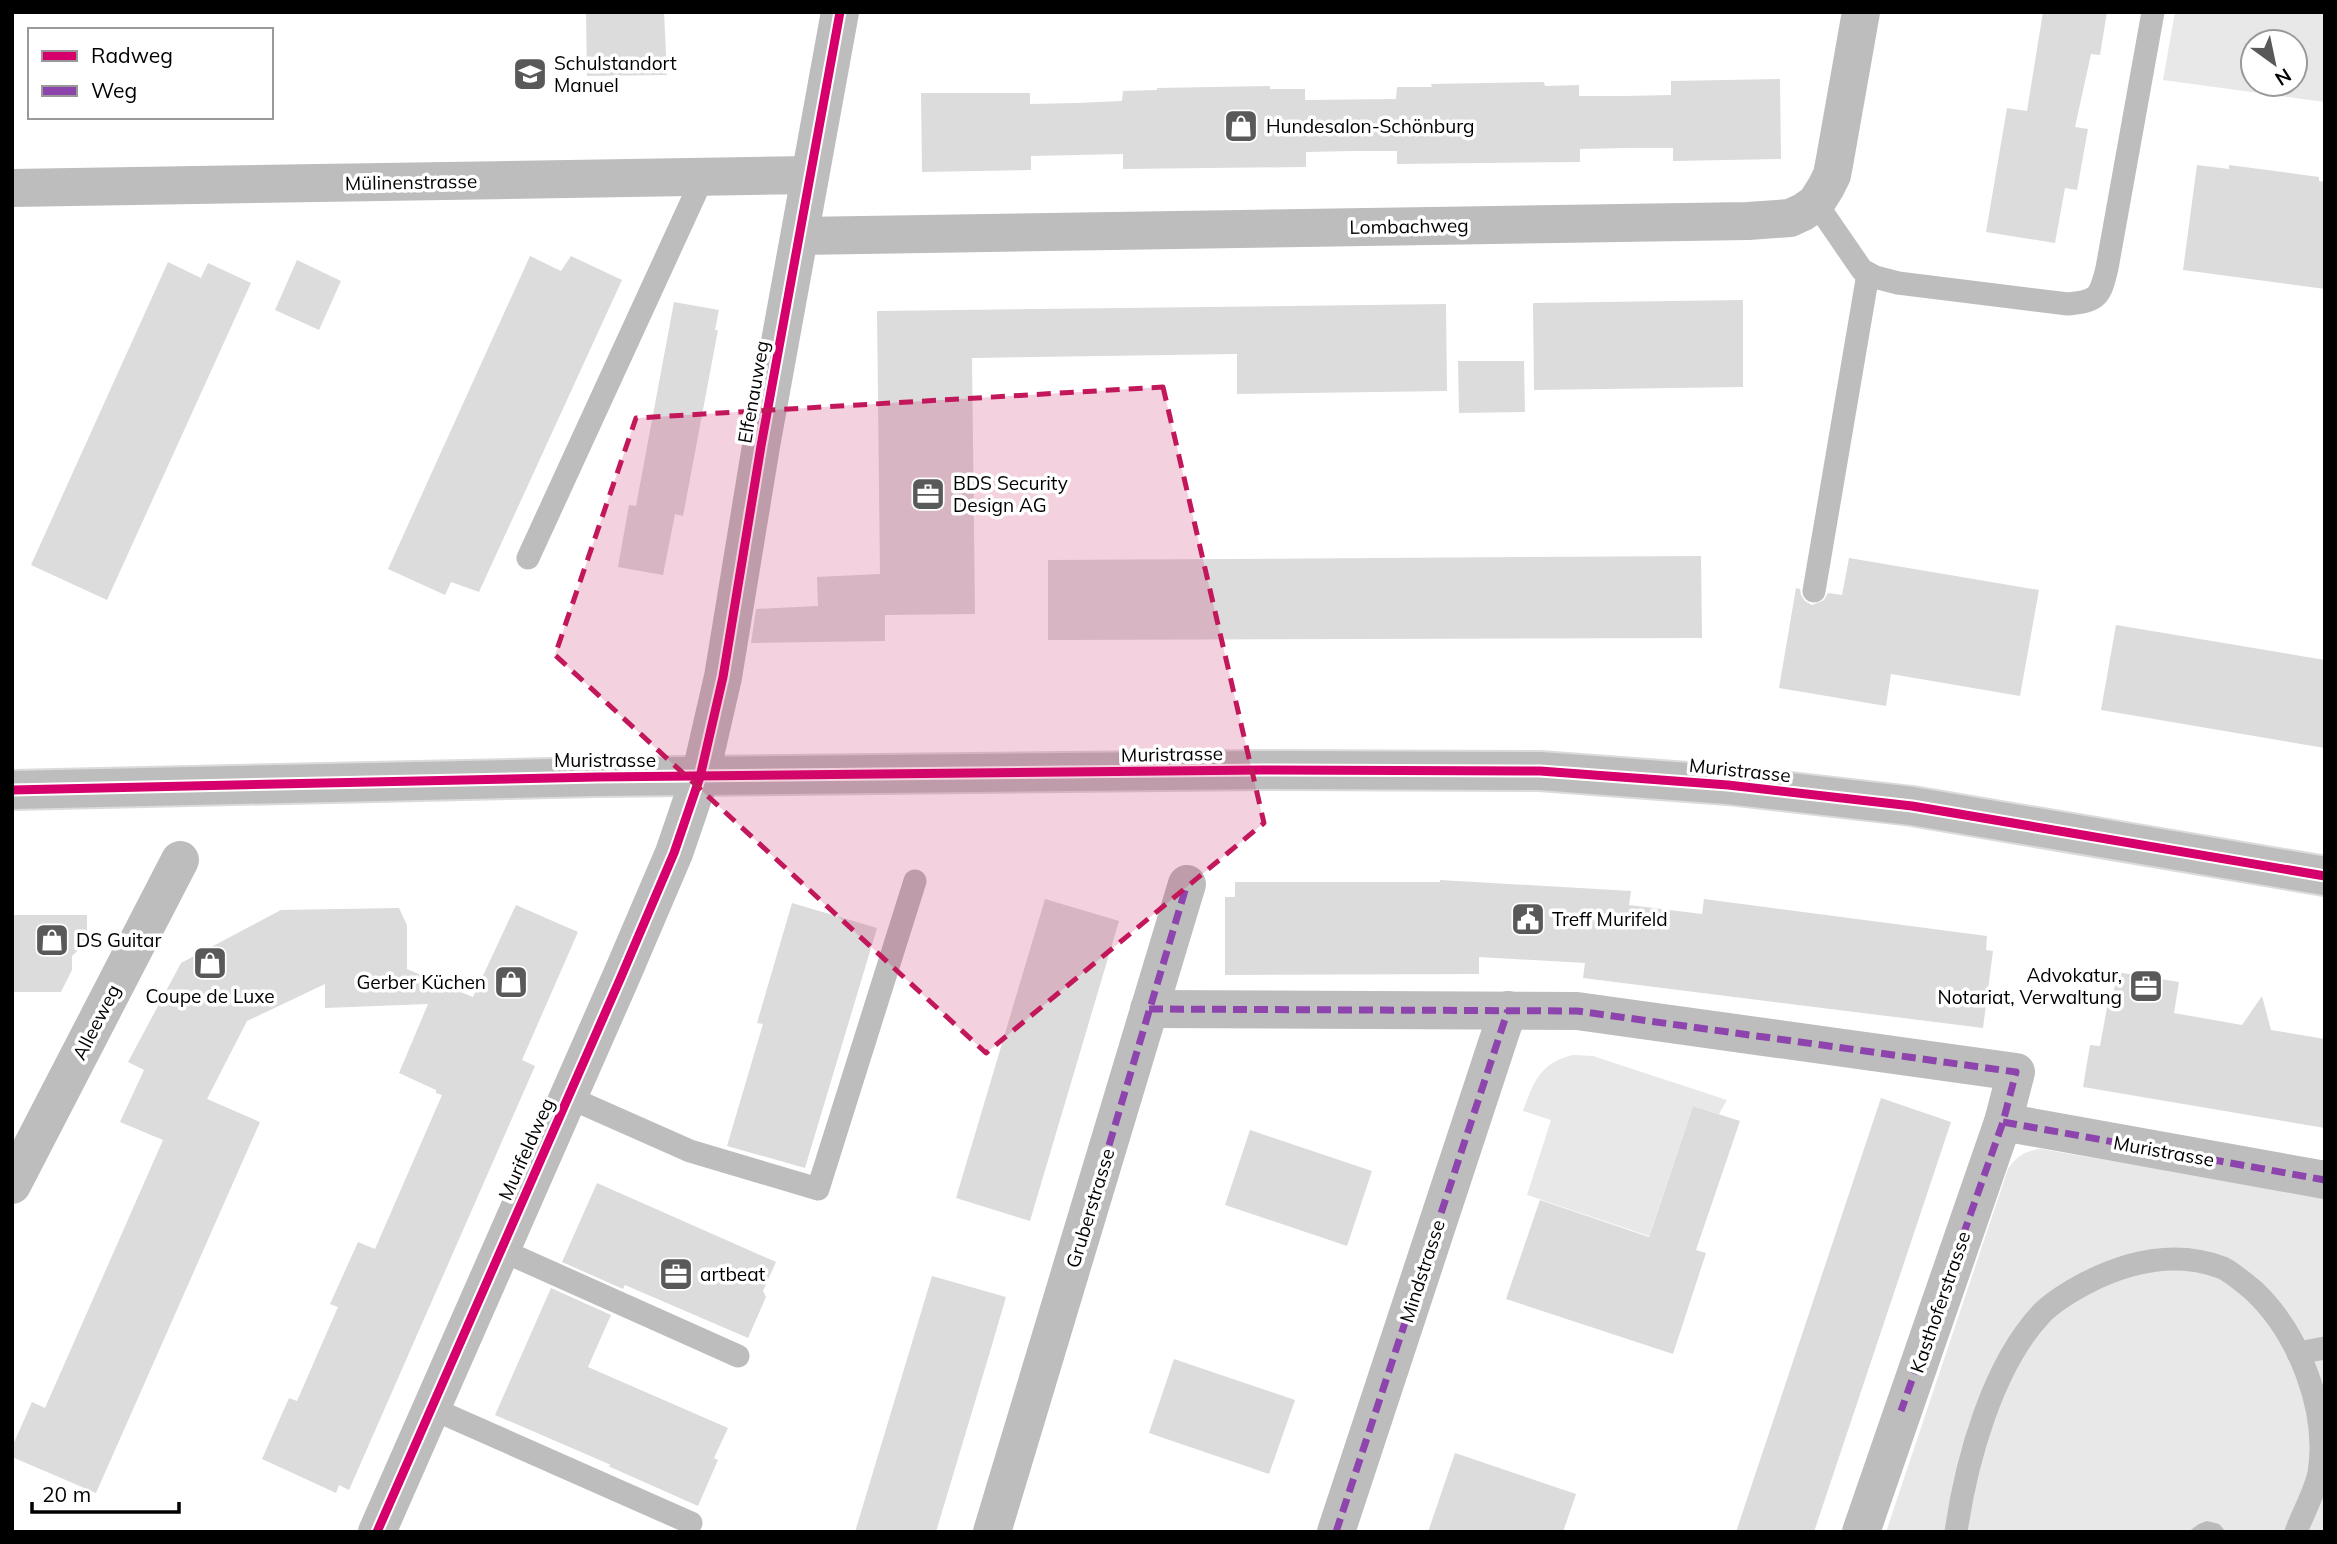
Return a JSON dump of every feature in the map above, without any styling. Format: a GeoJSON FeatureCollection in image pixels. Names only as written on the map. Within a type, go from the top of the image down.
{"type":"FeatureCollection","features":[{"type":"Feature","properties":{"kind":"street","name":"Elfenauweg"},"geometry":{"type":"LineString","coordinates":[[700,777],[723,677],[761,446],[840,12]]}},
{"type":"Feature","properties":{"kind":"street"},"geometry":{"type":"LineString","coordinates":[[1815,203],[1832,175],[1861,12]]}},
{"type":"Feature","properties":{"kind":"street","name":"Mülinenstrasse"},"geometry":{"type":"LineString","coordinates":[[12,188],[810,175]]}},
{"type":"Feature","properties":{"kind":"street","name":"Lombachweg"},"geometry":{"type":"LineString","coordinates":[[800,236],[1748,221],[1790,218],[1815,203]]}},
{"type":"Feature","properties":{"kind":"street","name":"Muristrasse"},"geometry":{"type":"LineString","coordinates":[[12,790],[597,777],[1262,770],[1540,771],[1728,785],[1912,806],[2325,876]]}},
{"type":"Feature","properties":{"kind":"street","name":"Murifeldweg"},"geometry":{"type":"LineString","coordinates":[[377,1532],[674,853],[700,777]]}},
{"type":"Feature","properties":{"kind":"street","name":"Alleeweg"},"geometry":{"type":"LineString","coordinates":[[12,1185],[180,860]]}},
{"type":"Feature","properties":{"kind":"street","name":"Gruberstrasse"},"geometry":{"type":"LineString","coordinates":[[992,1532],[1187,884]]}},
{"type":"Feature","properties":{"kind":"street"},"geometry":{"type":"LineString","coordinates":[[1149,1009],[1508,1010]]}},
{"type":"Feature","properties":{"kind":"street","name":"Kasthoferstrasse"},"geometry":{"type":"LineString","coordinates":[[1508,1010],[1577,1011],[2016,1072],[2003,1122],[1861,1532]]}},
{"type":"Feature","properties":{"kind":"street","name":"Mindstrasse"},"geometry":{"type":"LineString","coordinates":[[1336,1532],[1508,1010]]}},
{"type":"Feature","properties":{"kind":"street","name":"Muristrasse"},"geometry":{"type":"LineString","coordinates":[[2003,1122],[2325,1180]]}},
{"type":"Feature","properties":{"kind":"lane"},"geometry":{"type":"LineString","coordinates":[[1815,203],[1856,264],[1868,274],[1898,283],[2068,304],[2090,302],[2100,294],[2107,268],[2153,12]]}},
{"type":"Feature","properties":{"kind":"lane"},"geometry":{"type":"LineString","coordinates":[[528,558],[703,177]]}},
{"type":"Feature","properties":{"kind":"lane"},"geometry":{"type":"LineString","coordinates":[[1814,591],[1868,274]]}},
{"type":"Feature","properties":{"kind":"lane"},"geometry":{"type":"LineString","coordinates":[[568,1097],[690,1152],[818,1189],[915,881]]}},
{"type":"Feature","properties":{"kind":"lane"},"geometry":{"type":"LineString","coordinates":[[501,1250],[738,1356]]}},
{"type":"Feature","properties":{"kind":"lane"},"geometry":{"type":"LineString","coordinates":[[1956,1532],[1969,1459],[1998,1382],[2015,1350],[2043,1313],[2073,1290],[2109,1271],[2140,1262],[2171,1258],[2225,1269],[2264,1301],[2283,1325],[2298,1353],[2317,1406],[2320,1457],[2319,1475],[2296,1532]]}},
{"type":"Feature","properties":{"kind":"lane"},"geometry":{"type":"LineString","coordinates":[[2298,1353],[2325,1348]]}},
{"type":"Feature","properties":{"kind":"lane"},"geometry":{"type":"LineString","coordinates":[[431,1408],[691,1523]]}},
{"type":"Feature","properties":{"kind":"highlighted area"},"geometry":{"type":"Polygon","coordinates":[[[1163,387],[1264,823],[986,1053],[555,655],[636,418],[1163,387]]]}},
{"type":"Feature","properties":{"kind":"shaded area"},"geometry":{"type":"Polygon","coordinates":[[[2175,12],[2325,12],[2325,102],[2296,98],[2309,98],[2309,28],[2239,28],[2239,90],[2163,80],[2175,12]]]}},
{"type":"Feature","properties":{"kind":"shaded area"},"geometry":{"type":"Polygon","coordinates":[[[1573,1055],[1593,1056],[1727,1100],[1719,1114],[1693,1106],[1649,1236],[1527,1195],[1551,1120],[1523,1111],[1535,1082],[1546,1068],[1573,1055]]]}},
{"type":"Feature","properties":{"kind":"shaded area"},"geometry":{"type":"Polygon","coordinates":[[[2041,1149],[2325,1197],[2325,1532],[1886,1532],[2008,1169],[2022,1155],[2041,1149]]]}},
{"type":"Feature","properties":{"kind":"shaded area"},"geometry":{"type":"Polygon","coordinates":[[[2207,1521],[2219,1524],[2226,1532],[2188,1532],[2199,1524],[2207,1521]]]}},
{"type":"Feature","properties":{"kind":"building"},"geometry":{"type":"Polygon","coordinates":[[[586,12],[664,12],[667,75],[587,76],[586,12]]]}},
{"type":"Feature","properties":{"kind":"building"},"geometry":{"type":"Polygon","coordinates":[[[2043,12],[2107,12],[2100,55],[2091,54],[2075,127],[2088,129],[2077,190],[2065,188],[2055,243],[1986,232],[2007,108],[2027,111],[2043,12]]]}},
{"type":"Feature","properties":{"kind":"building"},"geometry":{"type":"Polygon","coordinates":[[[1780,79],[1781,159],[1673,161],[1673,148],[1626,148],[1580,149],[1580,162],[1397,164],[1397,151],[1352,151],[1306,152],[1306,167],[1123,169],[1123,154],[1031,156],[1031,170],[922,172],[921,93],[1030,93],[1030,104],[1122,101],[1123,91],[1157,88],[1270,86],[1270,89],[1305,89],[1305,100],[1396,99],[1397,87],[1544,82],[1545,86],[1579,85],[1579,96],[1625,96],[1671,95],[1671,81],[1780,79]]]}},
{"type":"Feature","properties":{"kind":"building"},"geometry":{"type":"Polygon","coordinates":[[[2197,165],[2229,169],[2229,165],[2319,177],[2319,181],[2325,182],[2325,289],[2183,270],[2197,165]]]}},
{"type":"Feature","properties":{"kind":"building"},"geometry":{"type":"Polygon","coordinates":[[[530,256],[561,271],[571,256],[622,280],[479,592],[451,582],[445,595],[388,569],[530,256]]]}},
{"type":"Feature","properties":{"kind":"building"},"geometry":{"type":"Polygon","coordinates":[[[297,260],[341,281],[319,330],[275,310],[297,260]]]}},
{"type":"Feature","properties":{"kind":"building"},"geometry":{"type":"Polygon","coordinates":[[[168,262],[201,278],[208,263],[251,283],[107,600],[31,565],[168,262]]]}},
{"type":"Feature","properties":{"kind":"building"},"geometry":{"type":"Polygon","coordinates":[[[1743,300],[1743,387],[1534,390],[1533,303],[1743,300]]]}},
{"type":"Feature","properties":{"kind":"building"},"geometry":{"type":"Polygon","coordinates":[[[674,302],[719,310],[715,330],[718,330],[683,516],[675,514],[663,575],[618,567],[629,505],[636,506],[674,302]]]}},
{"type":"Feature","properties":{"kind":"building"},"geometry":{"type":"Polygon","coordinates":[[[1446,304],[1447,391],[1237,394],[1237,354],[972,358],[975,614],[885,615],[885,641],[751,643],[756,609],[818,606],[817,577],[880,574],[877,311],[1446,304]]]}},
{"type":"Feature","properties":{"kind":"building"},"geometry":{"type":"Polygon","coordinates":[[[1458,361],[1524,361],[1525,412],[1459,413],[1458,361]]]}},
{"type":"Feature","properties":{"kind":"building"},"geometry":{"type":"Polygon","coordinates":[[[1701,556],[1702,638],[1048,640],[1048,560],[1701,556]]]}},
{"type":"Feature","properties":{"kind":"building"},"geometry":{"type":"Polygon","coordinates":[[[1849,558],[2039,590],[2020,696],[1891,674],[1886,706],[1779,688],[1796,588],[1800,589],[1805,601],[1812,605],[1824,600],[1828,593],[1842,595],[1849,558]]]}},
{"type":"Feature","properties":{"kind":"building"},"geometry":{"type":"Polygon","coordinates":[[[2116,625],[2325,660],[2325,748],[2101,710],[2116,625]]]}},
{"type":"Feature","properties":{"kind":"building"},"geometry":{"type":"Polygon","coordinates":[[[1440,880],[1631,891],[1629,905],[1702,914],[1704,899],[1987,936],[1986,950],[1993,951],[1983,1028],[1583,978],[1585,963],[1479,957],[1479,974],[1225,975],[1225,897],[1235,897],[1235,882],[1440,880]]]}},
{"type":"Feature","properties":{"kind":"building"},"geometry":{"type":"Polygon","coordinates":[[[1045,899],[1119,921],[1030,1221],[956,1198],[1045,899]]]}},
{"type":"Feature","properties":{"kind":"building"},"geometry":{"type":"Polygon","coordinates":[[[792,903],[877,928],[805,1168],[727,1146],[763,1024],[757,1023],[792,903]]]}},
{"type":"Feature","properties":{"kind":"building"},"geometry":{"type":"Polygon","coordinates":[[[516,905],[578,932],[522,1060],[535,1066],[349,1490],[339,1485],[336,1493],[262,1459],[289,1398],[297,1401],[338,1307],[330,1304],[358,1242],[375,1249],[442,1095],[399,1073],[428,1004],[325,1008],[325,984],[247,1021],[207,1099],[260,1122],[96,1493],[12,1457],[12,1447],[32,1402],[45,1408],[163,1140],[120,1122],[144,1070],[128,1062],[181,963],[281,910],[399,908],[407,925],[407,969],[473,997],[516,905]]]}},
{"type":"Feature","properties":{"kind":"building"},"geometry":{"type":"Polygon","coordinates":[[[12,915],[87,915],[87,942],[72,956],[72,970],[61,992],[12,992],[12,915]]]}},
{"type":"Feature","properties":{"kind":"building"},"geometry":{"type":"Polygon","coordinates":[[[2117,972],[2179,982],[2174,1013],[2242,1025],[2262,996],[2271,1030],[2325,1039],[2325,1128],[2083,1087],[2090,1045],[2100,1046],[2117,972]]]}},
{"type":"Feature","properties":{"kind":"building"},"geometry":{"type":"Polygon","coordinates":[[[1881,1098],[1951,1122],[1914,1233],[1814,1532],[1736,1532],[1881,1098]]]}},
{"type":"Feature","properties":{"kind":"building"},"geometry":{"type":"Polygon","coordinates":[[[1693,1106],[1740,1121],[1696,1250],[1706,1253],[1673,1354],[1506,1299],[1540,1200],[1649,1237],[1693,1106]]]}},
{"type":"Feature","properties":{"kind":"building"},"geometry":{"type":"Polygon","coordinates":[[[1250,1130],[1372,1171],[1347,1246],[1225,1205],[1250,1130]]]}},
{"type":"Feature","properties":{"kind":"building"},"geometry":{"type":"Polygon","coordinates":[[[597,1183],[776,1262],[763,1291],[766,1297],[748,1338],[625,1285],[623,1289],[562,1262],[597,1183]]]}},
{"type":"Feature","properties":{"kind":"building"},"geometry":{"type":"Polygon","coordinates":[[[932,1276],[1006,1297],[936,1532],[855,1532],[932,1276]]]}},
{"type":"Feature","properties":{"kind":"building"},"geometry":{"type":"Polygon","coordinates":[[[551,1288],[611,1315],[588,1367],[728,1428],[714,1458],[718,1460],[698,1506],[495,1415],[551,1288]]]}},
{"type":"Feature","properties":{"kind":"building"},"geometry":{"type":"Polygon","coordinates":[[[1174,1359],[1295,1400],[1269,1474],[1149,1433],[1174,1359]]]}},
{"type":"Feature","properties":{"kind":"building"},"geometry":{"type":"Polygon","coordinates":[[[1455,1453],[1576,1494],[1563,1532],[1428,1532],[1455,1453]]]}},
{"type":"Feature","properties":{"kind":"tram line"},"geometry":{"type":"LineString","coordinates":[[12,774],[955,762],[1261,752],[1538,758],[1726,771],[1912,795],[2325,866]]}},
{"type":"Feature","properties":{"kind":"tram line"},"geometry":{"type":"LineString","coordinates":[[12,799],[1366,776],[1539,780],[1815,805],[1908,818],[2325,888]]}},
{"type":"Feature","properties":{"kind":"marked path"},"geometry":{"type":"LineString","coordinates":[[1073,1266],[1187,884]]}},
{"type":"Feature","properties":{"kind":"marked path"},"geometry":{"type":"LineString","coordinates":[[1149,1009],[1577,1011],[2016,1072],[2003,1122],[1901,1411]]}},
{"type":"Feature","properties":{"kind":"marked path"},"geometry":{"type":"LineString","coordinates":[[1336,1532],[1508,1010]]}},
{"type":"Feature","properties":{"kind":"marked path"},"geometry":{"type":"LineString","coordinates":[[2003,1122],[2325,1180]]}},
{"type":"Feature","properties":{"kind":"cycle path"},"geometry":{"type":"LineString","coordinates":[[377,1532],[621,977],[674,853],[700,777],[723,677],[761,446],[840,12]]}},
{"type":"Feature","properties":{"kind":"cycle path"},"geometry":{"type":"LineString","coordinates":[[12,790],[597,777],[1262,770],[1540,771],[1728,785],[1912,806],[2325,876]]}},
{"type":"Feature","properties":{"kind":"place","name":"Schulstandort Manuel"},"geometry":{"type":"Point","coordinates":[530,74]}},
{"type":"Feature","properties":{"kind":"place","name":"Hundesalon-Schönburg"},"geometry":{"type":"Point","coordinates":[1241,126]}},
{"type":"Feature","properties":{"kind":"place","name":"BDS Security Design AG"},"geometry":{"type":"Point","coordinates":[928,494]}},
{"type":"Feature","properties":{"kind":"place","name":"Treff Murifeld"},"geometry":{"type":"Point","coordinates":[1528,919]}},
{"type":"Feature","properties":{"kind":"place","name":"DS Guitar"},"geometry":{"type":"Point","coordinates":[52,940]}},
{"type":"Feature","properties":{"kind":"place","name":"Coupe de Luxe"},"geometry":{"type":"Point","coordinates":[210,963]}},
{"type":"Feature","properties":{"kind":"place","name":"Gerber Küchen"},"geometry":{"type":"Point","coordinates":[511,982]}},
{"type":"Feature","properties":{"kind":"place","name":"Advokatur, Notariat, Verwaltung"},"geometry":{"type":"Point","coordinates":[2146,986]}},
{"type":"Feature","properties":{"kind":"place","name":"artbeat"},"geometry":{"type":"Point","coordinates":[676,1274]}}]}
